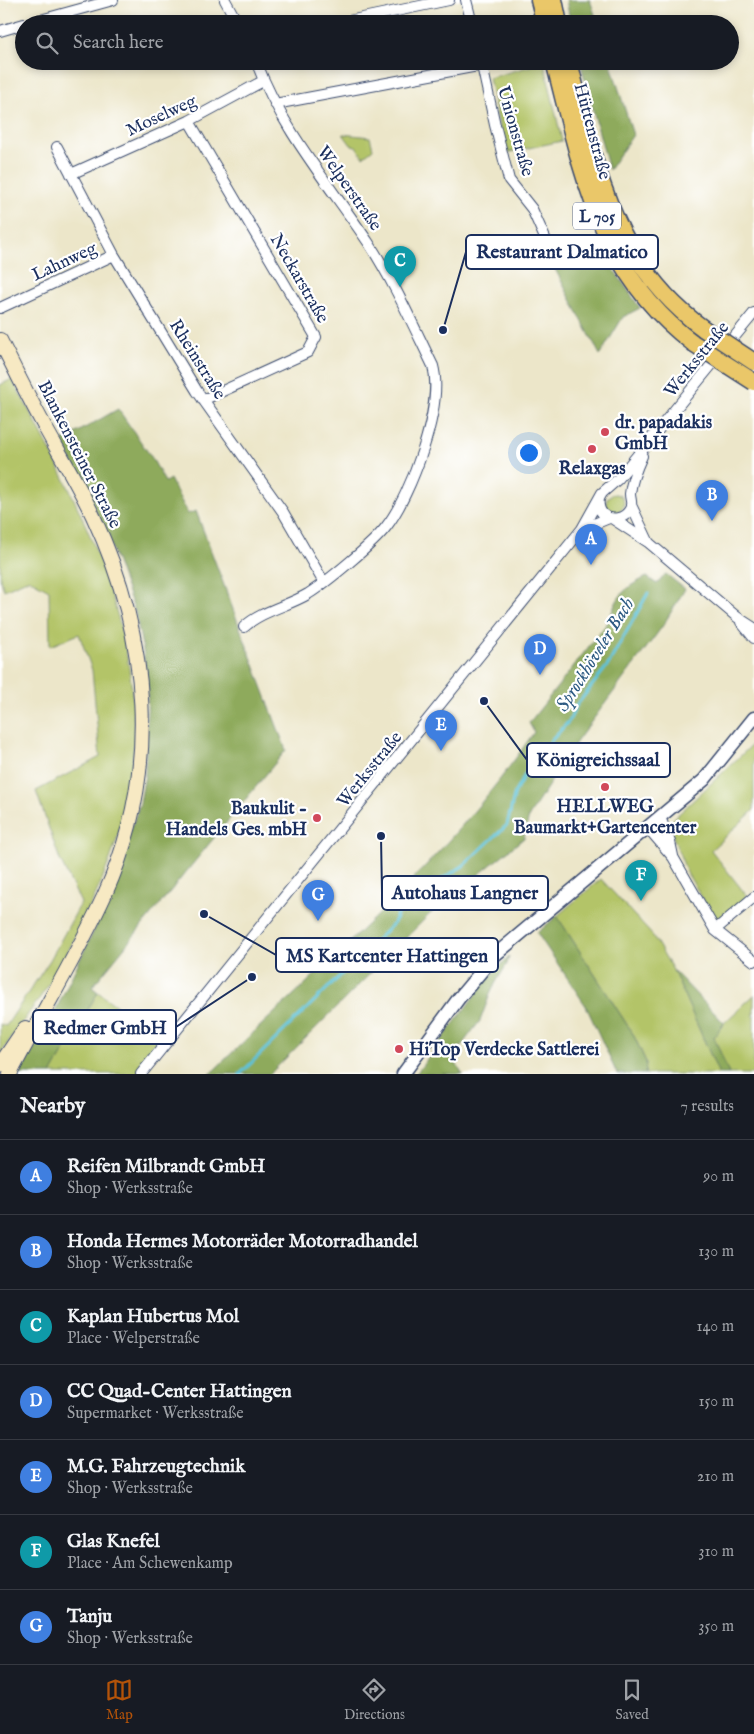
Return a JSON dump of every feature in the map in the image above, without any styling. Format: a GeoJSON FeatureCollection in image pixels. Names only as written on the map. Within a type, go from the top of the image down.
{"type":"FeatureCollection","features":[{"type":"Feature","properties":{"kind":"main road"},"geometry":{"type":"LineString","coordinates":[[539,0],[543,15]]}},
{"type":"Feature","properties":{"kind":"main road"},"geometry":{"type":"LineString","coordinates":[[554,0],[558,15]]}},
{"type":"Feature","properties":{"kind":"main road","name":"Hüttenstraße"},"geometry":{"type":"LineString","coordinates":[[556,70],[582,172],[595,211],[610,244],[640,292],[676,329],[693,343],[716,360],[754,382]]}},
{"type":"Feature","properties":{"kind":"main road","name":"Hüttenstraße"},"geometry":{"type":"LineString","coordinates":[[571,70],[599,177],[620,230],[653,282],[687,316],[754,362]]}},
{"type":"Feature","properties":{"kind":"main road","name":"Blankensteiner Straße"},"geometry":{"type":"LineString","coordinates":[[0,340],[95,519],[110,556],[130,619],[138,654],[142,732],[140,774],[135,804],[127,833],[105,894],[54,996],[22,1047],[10,1074]]}},
{"type":"Feature","properties":{"kind":"main road","name":"Blankensteiner Straße"},"geometry":{"type":"LineString","coordinates":[[0,1065],[70,961]]}},
{"type":"Feature","properties":{"kind":"street"},"geometry":{"type":"LineString","coordinates":[[58,15],[113,0]]}},
{"type":"Feature","properties":{"kind":"street"},"geometry":{"type":"LineString","coordinates":[[225,0],[233,15]]}},
{"type":"Feature","properties":{"kind":"street"},"geometry":{"type":"LineString","coordinates":[[377,15],[449,0]]}},
{"type":"Feature","properties":{"kind":"street"},"geometry":{"type":"LineString","coordinates":[[466,0],[470,15]]}},
{"type":"Feature","properties":{"kind":"street"},"geometry":{"type":"LineString","coordinates":[[0,31],[15,27]]}},
{"type":"Feature","properties":{"kind":"street","name":"Welperstraße"},"geometry":{"type":"LineString","coordinates":[[259,70],[288,128],[369,244],[412,322],[436,376],[436,397],[430,429],[397,509],[385,528],[323,581]]}},
{"type":"Feature","properties":{"kind":"street","name":"Unionstraße"},"geometry":{"type":"LineString","coordinates":[[275,104],[447,70]]}},
{"type":"Feature","properties":{"kind":"street","name":"Unionstraße"},"geometry":{"type":"LineString","coordinates":[[483,70],[509,180],[532,209],[553,256]]}},
{"type":"Feature","properties":{"kind":"street","name":"Moselweg"},"geometry":{"type":"LineString","coordinates":[[71,174],[189,121],[263,81]]}},
{"type":"Feature","properties":{"kind":"street","name":"Neckarstraße"},"geometry":{"type":"LineString","coordinates":[[189,121],[316,338],[308,352],[203,400]]}},
{"type":"Feature","properties":{"kind":"street","name":"Rheinstraße"},"geometry":{"type":"LineString","coordinates":[[57,147],[114,255],[203,400],[283,512],[323,581]]}},
{"type":"Feature","properties":{"kind":"street","name":"Lahnweg"},"geometry":{"type":"LineString","coordinates":[[0,308],[114,255]]}},
{"type":"Feature","properties":{"kind":"street","name":"Werksstraße"},"geometry":{"type":"LineString","coordinates":[[142,1074],[582,530],[603,490],[611,486],[645,448],[754,313]]}},
{"type":"Feature","properties":{"kind":"street","name":"Werksstraße"},"geometry":{"type":"LineString","coordinates":[[582,530],[611,518],[627,514],[645,448]]}},
{"type":"Feature","properties":{"kind":"street"},"geometry":{"type":"LineString","coordinates":[[611,486],[623,488],[631,500],[648,542]]}},
{"type":"Feature","properties":{"kind":"street"},"geometry":{"type":"LineString","coordinates":[[599,499],[600,510],[648,542],[737,617],[754,628]]}},
{"type":"Feature","properties":{"kind":"street"},"geometry":{"type":"LineString","coordinates":[[244,627],[255,619],[307,594],[323,581]]}},
{"type":"Feature","properties":{"kind":"street"},"geometry":{"type":"LineString","coordinates":[[737,617],[754,638]]}},
{"type":"Feature","properties":{"kind":"street"},"geometry":{"type":"LineString","coordinates":[[403,1074],[459,998],[496,955],[704,780],[754,718]]}},
{"type":"Feature","properties":{"kind":"street"},"geometry":{"type":"LineString","coordinates":[[704,780],[711,780],[754,731]]}},
{"type":"Feature","properties":{"kind":"street"},"geometry":{"type":"LineString","coordinates":[[660,817],[670,842],[673,857]]}},
{"type":"Feature","properties":{"kind":"street"},"geometry":{"type":"LineString","coordinates":[[648,828],[673,857],[715,930],[754,961]]}},
{"type":"Feature","properties":{"kind":"street"},"geometry":{"type":"LineString","coordinates":[[715,930],[754,897]]}},
{"type":"Feature","properties":{"kind":"green space"},"geometry":{"type":"Polygon","coordinates":[[[566,0],[590,0],[595,15],[569,15],[566,0]]]}},
{"type":"Feature","properties":{"kind":"green space"},"geometry":{"type":"Polygon","coordinates":[[[516,70],[546,70],[562,141],[505,153],[489,78],[516,70]]]}},
{"type":"Feature","properties":{"kind":"green space"},"geometry":{"type":"Polygon","coordinates":[[[582,70],[613,70],[633,135],[609,170],[582,70]]]}},
{"type":"Feature","properties":{"kind":"green space"},"geometry":{"type":"Polygon","coordinates":[[[343,134],[370,137],[373,149],[363,157],[356,146],[351,145],[343,134]]]}},
{"type":"Feature","properties":{"kind":"green space"},"geometry":{"type":"Polygon","coordinates":[[[599,240],[614,270],[640,308],[623,317],[600,355],[554,267],[599,240]]]}},
{"type":"Feature","properties":{"kind":"green space"},"geometry":{"type":"Polygon","coordinates":[[[12,379],[60,471],[102,567],[118,616],[129,667],[134,718],[132,770],[123,820],[97,892],[63,961],[0,1055],[0,1024],[6,1026],[50,960],[81,903],[60,860],[36,791],[100,757],[92,670],[79,634],[50,646],[49,590],[29,579],[4,590],[0,579],[0,385],[12,379]]]}},
{"type":"Feature","properties":{"kind":"green space"},"geometry":{"type":"Polygon","coordinates":[[[118,409],[152,458],[165,482],[170,479],[188,514],[196,511],[286,750],[92,987],[98,992],[51,1074],[20,1074],[58,1005],[101,916],[140,803],[145,774],[148,687],[135,612],[107,535],[62,441],[118,409]]]}},
{"type":"Feature","properties":{"kind":"green space"},"geometry":{"type":"Polygon","coordinates":[[[615,494],[621,497],[624,503],[621,509],[615,512],[609,509],[606,503],[609,497],[615,494]]]}},
{"type":"Feature","properties":{"kind":"green space"},"geometry":{"type":"Polygon","coordinates":[[[666,574],[685,589],[662,627],[577,741],[529,816],[524,838],[430,914],[270,1074],[210,1074],[338,953],[423,869],[500,780],[534,732],[529,723],[608,622],[622,594],[631,585],[647,577],[657,584],[666,574]]]}},
{"type":"Feature","properties":{"kind":"green space"},"geometry":{"type":"Polygon","coordinates":[[[754,743],[754,810],[711,850],[747,896],[718,924],[687,873],[668,824],[754,743]]]}},
{"type":"Feature","properties":{"kind":"green space"},"geometry":{"type":"Polygon","coordinates":[[[601,879],[653,936],[673,970],[719,1074],[645,1074],[646,1062],[633,1034],[557,916],[601,879]]]}},
{"type":"Feature","properties":{"kind":"green space"},"geometry":{"type":"Polygon","coordinates":[[[557,916],[633,1034],[646,1062],[645,1074],[617,1074],[586,1006],[537,933],[557,916]]]}},
{"type":"Feature","properties":{"kind":"green space"},"geometry":{"type":"Polygon","coordinates":[[[509,956],[507,964],[492,989],[480,1021],[452,1058],[463,1074],[416,1074],[484,983],[509,956]]]}},
{"type":"Feature","properties":{"kind":"green space"},"geometry":{"type":"Polygon","coordinates":[[[673,970],[724,1023],[714,1037],[729,1074],[719,1074],[673,970]]]}},
{"type":"Feature","properties":{"kind":"green space"},"geometry":{"type":"Polygon","coordinates":[[[98,992],[166,1043],[140,1074],[51,1074],[98,992]]]}},
{"type":"Feature","properties":{"kind":"green space"},"geometry":{"type":"Polygon","coordinates":[[[754,995],[754,1074],[729,1074],[714,1037],[724,1023],[754,995]]]}},
{"type":"Feature","properties":{"kind":"waterway","name":"Sprockhöveler Bach"},"geometry":{"type":"LineString","coordinates":[[240,1074],[394,923],[397,914],[429,887],[463,866],[507,825],[515,792],[532,762],[569,721],[576,706],[608,665],[648,593]]}},
{"type":"Feature","properties":{"kind":"place","name":"Kaplan Hubertus Mol"},"geometry":{"type":"Point","coordinates":[400,287]}},
{"type":"Feature","properties":{"kind":"place","name":"Restaurant Dalmatico"},"geometry":{"type":"Point","coordinates":[443,330]}},
{"type":"Feature","properties":{"kind":"place","name":"dr. papadakis GmbH"},"geometry":{"type":"Point","coordinates":[605,432]}},
{"type":"Feature","properties":{"kind":"place","name":"Relaxgas"},"geometry":{"type":"Point","coordinates":[592,449]}},
{"type":"Feature","properties":{"kind":"place","name":"Honda Hermes Motorräder Motorradhandel"},"geometry":{"type":"Point","coordinates":[712,521]}},
{"type":"Feature","properties":{"kind":"place","name":"Reifen Milbrandt GmbH"},"geometry":{"type":"Point","coordinates":[591,565]}},
{"type":"Feature","properties":{"kind":"place","name":"CC Quad-Center Hattingen"},"geometry":{"type":"Point","coordinates":[540,675]}},
{"type":"Feature","properties":{"kind":"place","name":"Königreichssaal"},"geometry":{"type":"Point","coordinates":[484,701]}},
{"type":"Feature","properties":{"kind":"place","name":"M.G. Fahrzeugtechnik"},"geometry":{"type":"Point","coordinates":[441,751]}},
{"type":"Feature","properties":{"kind":"place","name":"HELLWEG Baumarkt+Gartencenter"},"geometry":{"type":"Point","coordinates":[605,787]}},
{"type":"Feature","properties":{"kind":"place","name":"Baukulit - Handels Ges. mbH"},"geometry":{"type":"Point","coordinates":[317,818]}},
{"type":"Feature","properties":{"kind":"place","name":"Autohaus Langner"},"geometry":{"type":"Point","coordinates":[381,836]}},
{"type":"Feature","properties":{"kind":"place","name":"Glas Knefel"},"geometry":{"type":"Point","coordinates":[641,901]}},
{"type":"Feature","properties":{"kind":"place","name":"MS Kartcenter Hattingen"},"geometry":{"type":"Point","coordinates":[204,914]}},
{"type":"Feature","properties":{"kind":"place","name":"Tanju"},"geometry":{"type":"Point","coordinates":[318,921]}},
{"type":"Feature","properties":{"kind":"place","name":"Redmer GmbH"},"geometry":{"type":"Point","coordinates":[252,977]}},
{"type":"Feature","properties":{"kind":"place","name":"HiTop Verdecke Sattlerei"},"geometry":{"type":"Point","coordinates":[399,1049]}}]}
